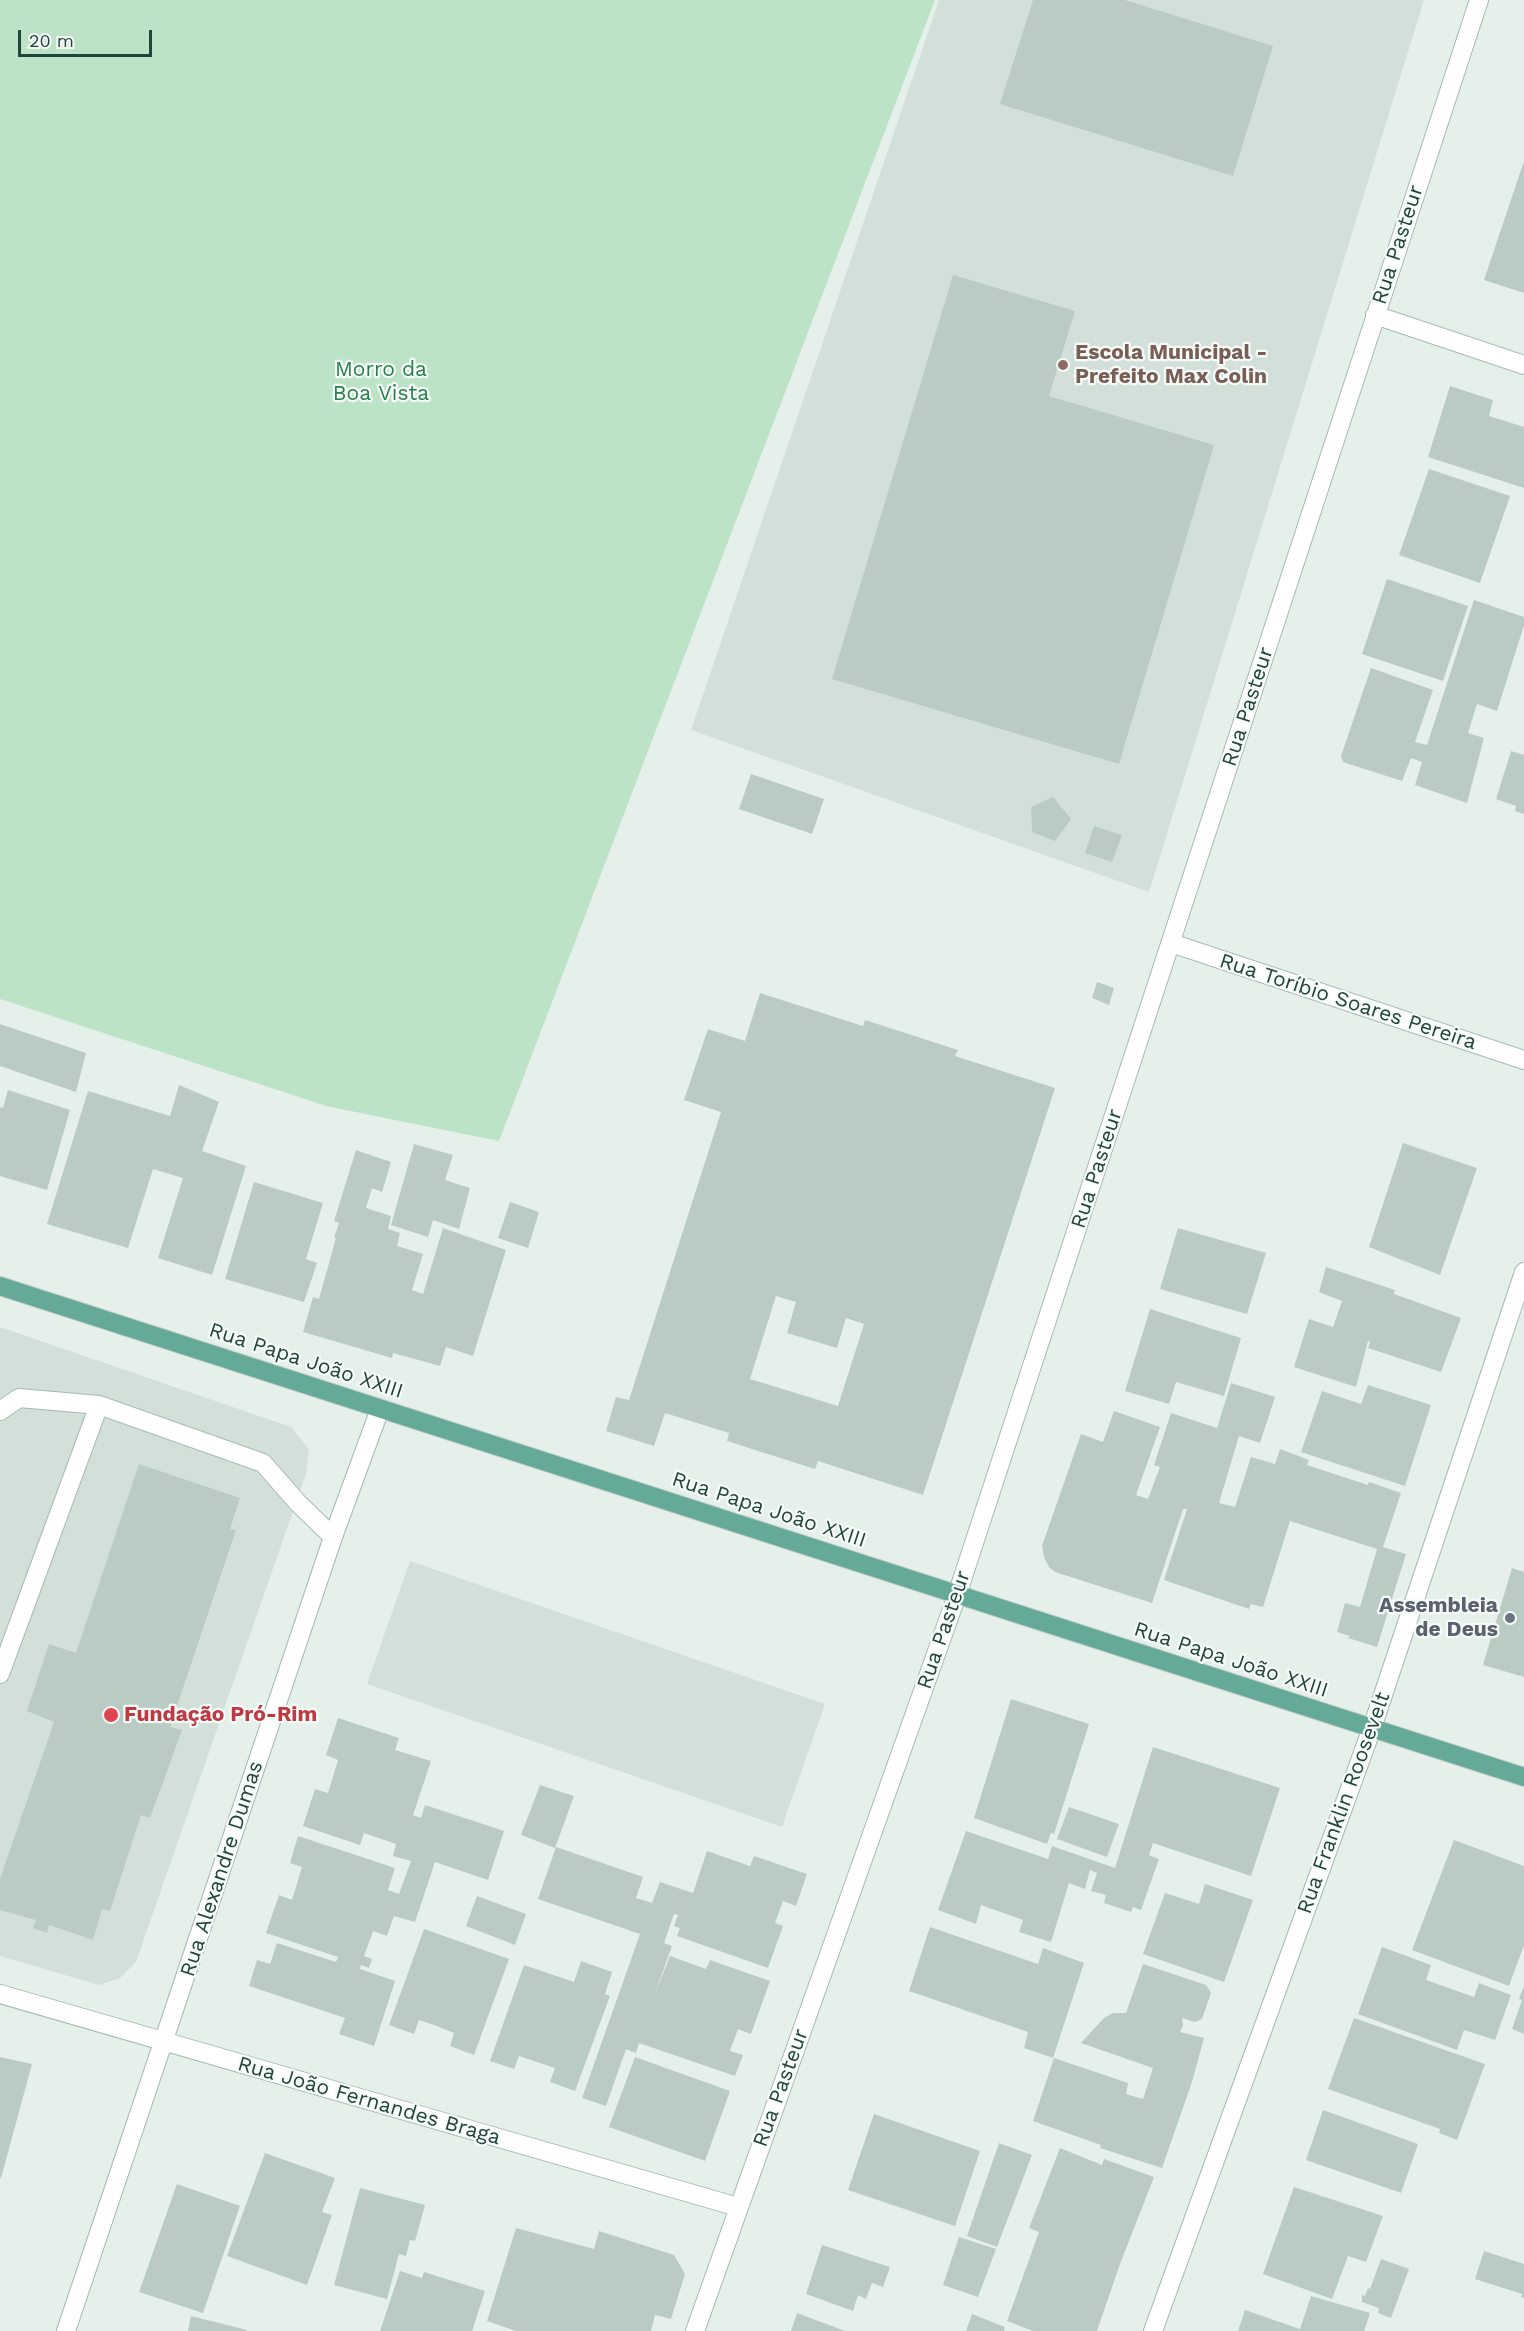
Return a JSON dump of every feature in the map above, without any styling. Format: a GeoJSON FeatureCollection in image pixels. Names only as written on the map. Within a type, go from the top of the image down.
{"type":"FeatureCollection","features":[{"type":"Feature","properties":{"kind":"main road","name":"Rua Papa João XXIII"},"geometry":{"type":"LineString","coordinates":[[0,1286],[1524,1777]]}},
{"type":"Feature","properties":{"kind":"street","name":"Rua Pasteur"},"geometry":{"type":"LineString","coordinates":[[695,2331],[957,1595],[1479,0]]}},
{"type":"Feature","properties":{"kind":"street"},"geometry":{"type":"LineString","coordinates":[[1375,315],[1524,365]]}},
{"type":"Feature","properties":{"kind":"street","name":"Rua Toríbio Soares Pereira"},"geometry":{"type":"LineString","coordinates":[[1171,943],[1524,1060]]}},
{"type":"Feature","properties":{"kind":"street","name":"Rua Franklin Roosevelt"},"geometry":{"type":"LineString","coordinates":[[1153,2331],[1372,1728],[1524,1272]]}},
{"type":"Feature","properties":{"kind":"street"},"geometry":{"type":"LineString","coordinates":[[0,1411],[19,1398],[99,1405],[262,1463],[333,1537]]}},
{"type":"Feature","properties":{"kind":"street"},"geometry":{"type":"LineString","coordinates":[[0,1674],[99,1405]]}},
{"type":"Feature","properties":{"kind":"street","name":"Rua Alexandre Dumas"},"geometry":{"type":"LineString","coordinates":[[66,2331],[333,1537],[380,1409]]}},
{"type":"Feature","properties":{"kind":"street","name":"Rua João Fernandes Braga"},"geometry":{"type":"LineString","coordinates":[[0,1994],[738,2207]]}},
{"type":"Feature","properties":{"kind":"shaded area","name":"Escola Municipal - Prefeito Max Colin"},"geometry":{"type":"Polygon","coordinates":[[[939,0],[1424,0],[1149,892],[691,730],[939,0]]]}},
{"type":"Feature","properties":{"kind":"shaded area","name":"Fundação Pró-Rim"},"geometry":{"type":"Polygon","coordinates":[[[0,1327],[291,1427],[309,1449],[306,1474],[136,1962],[120,1978],[99,1985],[0,1956],[0,1327]]]}},
{"type":"Feature","properties":{"kind":"shaded area"},"geometry":{"type":"Polygon","coordinates":[[[410,1561],[825,1704],[782,1827],[367,1684],[410,1561]]]}},
{"type":"Feature","properties":{"kind":"green space","name":"Morro da Boa Vista"},"geometry":{"type":"Polygon","coordinates":[[[0,0],[935,0],[499,1141],[326,1106],[0,999],[0,0]]]}},
{"type":"Feature","properties":{"kind":"building"},"geometry":{"type":"Polygon","coordinates":[[[1033,0],[1125,0],[1273,46],[1233,176],[1000,104],[1033,0]]]}},
{"type":"Feature","properties":{"kind":"building"},"geometry":{"type":"Polygon","coordinates":[[[1524,161],[1524,293],[1484,280],[1524,161]]]}},
{"type":"Feature","properties":{"kind":"building"},"geometry":{"type":"Polygon","coordinates":[[[953,275],[1075,311],[1049,396],[1214,445],[1119,764],[832,679],[953,275]]]}},
{"type":"Feature","properties":{"kind":"building"},"geometry":{"type":"Polygon","coordinates":[[[1450,386],[1493,400],[1489,416],[1524,427],[1524,488],[1428,457],[1450,386]]]}},
{"type":"Feature","properties":{"kind":"building"},"geometry":{"type":"Polygon","coordinates":[[[1429,469],[1510,496],[1480,583],[1399,555],[1429,469]]]}},
{"type":"Feature","properties":{"kind":"building"},"geometry":{"type":"Polygon","coordinates":[[[1387,579],[1468,606],[1443,681],[1362,654],[1387,579]]]}},
{"type":"Feature","properties":{"kind":"building"},"geometry":{"type":"Polygon","coordinates":[[[1474,600],[1524,617],[1524,625],[1497,711],[1477,704],[1468,733],[1484,738],[1467,803],[1415,785],[1422,762],[1411,758],[1402,781],[1343,762],[1341,756],[1371,668],[1433,690],[1415,742],[1427,745],[1474,600]]]}},
{"type":"Feature","properties":{"kind":"building"},"geometry":{"type":"Polygon","coordinates":[[[1511,751],[1524,755],[1524,814],[1515,811],[1516,806],[1496,799],[1511,751]]]}},
{"type":"Feature","properties":{"kind":"building"},"geometry":{"type":"Polygon","coordinates":[[[751,774],[824,799],[812,834],[739,809],[751,774]]]}},
{"type":"Feature","properties":{"kind":"building"},"geometry":{"type":"Polygon","coordinates":[[[1053,797],[1071,819],[1055,841],[1032,832],[1031,807],[1053,797]]]}},
{"type":"Feature","properties":{"kind":"building"},"geometry":{"type":"Polygon","coordinates":[[[1094,826],[1122,835],[1112,862],[1085,853],[1094,826]]]}},
{"type":"Feature","properties":{"kind":"building"},"geometry":{"type":"Polygon","coordinates":[[[1097,982],[1114,988],[1109,1005],[1092,998],[1097,982]]]}},
{"type":"Feature","properties":{"kind":"building"},"geometry":{"type":"Polygon","coordinates":[[[760,993],[863,1026],[865,1020],[958,1050],[955,1056],[1055,1088],[923,1495],[818,1461],[815,1469],[727,1441],[729,1433],[665,1413],[654,1446],[606,1431],[616,1397],[629,1400],[721,1112],[684,1100],[708,1029],[745,1041],[760,993]],[[776,1296],[750,1379],[838,1406],[864,1324],[846,1318],[837,1348],[787,1333],[796,1302],[776,1296]]]}},
{"type":"Feature","properties":{"kind":"building"},"geometry":{"type":"Polygon","coordinates":[[[0,1024],[86,1053],[76,1092],[0,1066],[0,1024]]]}},
{"type":"Feature","properties":{"kind":"building"},"geometry":{"type":"Polygon","coordinates":[[[179,1085],[219,1102],[202,1151],[246,1166],[212,1275],[158,1258],[183,1178],[153,1169],[128,1248],[47,1224],[88,1091],[170,1116],[179,1085]]]}},
{"type":"Feature","properties":{"kind":"building"},"geometry":{"type":"Polygon","coordinates":[[[8,1090],[70,1110],[47,1190],[0,1176],[0,1107],[3,1108],[8,1090]]]}},
{"type":"Feature","properties":{"kind":"building"},"geometry":{"type":"Polygon","coordinates":[[[1403,1143],[1477,1168],[1440,1275],[1369,1247],[1403,1143]]]}},
{"type":"Feature","properties":{"kind":"building"},"geometry":{"type":"Polygon","coordinates":[[[414,1144],[453,1155],[445,1180],[470,1188],[459,1229],[433,1220],[428,1237],[391,1225],[414,1144]]]}},
{"type":"Feature","properties":{"kind":"building"},"geometry":{"type":"Polygon","coordinates":[[[356,1150],[391,1162],[382,1192],[372,1188],[366,1208],[391,1216],[388,1229],[400,1233],[397,1246],[423,1254],[412,1290],[423,1294],[443,1228],[506,1250],[473,1356],[446,1347],[440,1366],[393,1353],[392,1358],[303,1332],[313,1297],[319,1299],[339,1223],[334,1221],[356,1150]]]}},
{"type":"Feature","properties":{"kind":"building"},"geometry":{"type":"Polygon","coordinates":[[[254,1182],[323,1203],[306,1259],[317,1263],[304,1302],[225,1279],[254,1182]]]}},
{"type":"Feature","properties":{"kind":"building"},"geometry":{"type":"Polygon","coordinates":[[[510,1202],[539,1212],[528,1248],[498,1238],[510,1202]]]}},
{"type":"Feature","properties":{"kind":"building"},"geometry":{"type":"Polygon","coordinates":[[[1178,1228],[1266,1253],[1247,1314],[1160,1289],[1178,1228]]]}},
{"type":"Feature","properties":{"kind":"building"},"geometry":{"type":"Polygon","coordinates":[[[1326,1267],[1395,1290],[1394,1294],[1461,1318],[1441,1372],[1368,1348],[1370,1342],[1368,1341],[1356,1387],[1294,1367],[1309,1319],[1333,1327],[1342,1301],[1319,1292],[1326,1267]]]}},
{"type":"Feature","properties":{"kind":"building"},"geometry":{"type":"Polygon","coordinates":[[[1150,1309],[1241,1338],[1224,1396],[1176,1382],[1169,1404],[1125,1391],[1150,1309]]]}},
{"type":"Feature","properties":{"kind":"building"},"geometry":{"type":"Polygon","coordinates":[[[1231,1383],[1275,1397],[1260,1443],[1239,1436],[1219,1503],[1235,1507],[1251,1457],[1275,1464],[1280,1449],[1309,1460],[1307,1465],[1401,1493],[1383,1547],[1406,1554],[1377,1647],[1337,1632],[1345,1603],[1360,1607],[1377,1549],[1290,1521],[1263,1607],[1251,1604],[1249,1609],[1164,1580],[1187,1509],[1183,1509],[1152,1603],[1055,1572],[1049,1567],[1042,1546],[1081,1434],[1103,1442],[1114,1411],[1160,1427],[1136,1495],[1148,1499],[1160,1467],[1154,1465],[1171,1413],[1217,1428],[1231,1383]]]}},
{"type":"Feature","properties":{"kind":"building"},"geometry":{"type":"Polygon","coordinates":[[[1368,1385],[1431,1405],[1405,1486],[1301,1452],[1322,1391],[1361,1404],[1368,1385]]]}},
{"type":"Feature","properties":{"kind":"building"},"geometry":{"type":"Polygon","coordinates":[[[139,1464],[240,1498],[230,1529],[236,1530],[170,1727],[182,1730],[150,1818],[141,1815],[110,1911],[102,1909],[93,1940],[49,1925],[47,1933],[33,1928],[36,1920],[0,1910],[0,1879],[54,1722],[27,1711],[49,1644],[76,1653],[139,1464]]]}},
{"type":"Feature","properties":{"kind":"building","name":"Assembleia de Deus"},"geometry":{"type":"Polygon","coordinates":[[[1512,1568],[1524,1572],[1524,1677],[1483,1665],[1512,1568]]]}},
{"type":"Feature","properties":{"kind":"building"},"geometry":{"type":"Polygon","coordinates":[[[1011,1699],[1089,1724],[1054,1834],[1051,1833],[1047,1844],[974,1818],[1011,1699]]]}},
{"type":"Feature","properties":{"kind":"building"},"geometry":{"type":"Polygon","coordinates":[[[338,1718],[399,1738],[395,1750],[431,1761],[413,1815],[421,1818],[425,1805],[504,1831],[488,1880],[435,1862],[415,1922],[394,1916],[387,1936],[373,1931],[364,1956],[372,1959],[369,1968],[361,1965],[360,1969],[395,1981],[374,2046],[339,2034],[345,2018],[249,1986],[257,1960],[270,1964],[277,1943],[336,1962],[338,1957],[266,1933],[279,1895],[292,1900],[302,1867],[290,1863],[298,1836],[395,1868],[388,1890],[399,1894],[411,1861],[393,1856],[396,1844],[364,1833],[360,1845],[303,1826],[315,1789],[328,1793],[338,1760],[326,1755],[338,1718]]]}},
{"type":"Feature","properties":{"kind":"building"},"geometry":{"type":"Polygon","coordinates":[[[1153,1747],[1280,1788],[1251,1876],[1153,1843],[1149,1855],[1159,1859],[1141,1910],[1133,1907],[1131,1912],[1104,1903],[1106,1895],[1091,1891],[1097,1873],[1090,1870],[1085,1889],[1069,1883],[1051,1942],[1019,1932],[1023,1920],[981,1905],[976,1924],[938,1910],[966,1831],[1048,1859],[1052,1846],[1115,1868],[1153,1747]]]}},
{"type":"Feature","properties":{"kind":"building"},"geometry":{"type":"Polygon","coordinates":[[[540,1785],[574,1796],[555,1848],[521,1835],[540,1785]]]}},
{"type":"Feature","properties":{"kind":"building"},"geometry":{"type":"Polygon","coordinates":[[[1069,1807],[1119,1824],[1107,1857],[1057,1839],[1069,1807]]]}},
{"type":"Feature","properties":{"kind":"building"},"geometry":{"type":"Polygon","coordinates":[[[1454,1840],[1524,1866],[1524,1945],[1509,1986],[1412,1950],[1454,1840]]]}},
{"type":"Feature","properties":{"kind":"building"},"geometry":{"type":"Polygon","coordinates":[[[556,1847],[643,1877],[636,1898],[652,1903],[660,1882],[693,1893],[707,1851],[750,1866],[754,1856],[807,1874],[796,1906],[783,1901],[775,1923],[783,1926],[768,1968],[677,1936],[680,1928],[674,1926],[678,1915],[674,1914],[664,1943],[672,1946],[653,1999],[670,1956],[706,1969],[710,1960],[770,1981],[751,2034],[738,2029],[730,2051],[743,2055],[735,2076],[639,2043],[636,2053],[626,2049],[606,2106],[582,2098],[640,1934],[538,1899],[556,1847]]]}},
{"type":"Feature","properties":{"kind":"building"},"geometry":{"type":"Polygon","coordinates":[[[1205,1884],[1253,1900],[1224,1982],[1143,1954],[1165,1893],[1199,1904],[1205,1884]]]}},
{"type":"Feature","properties":{"kind":"building"},"geometry":{"type":"Polygon","coordinates":[[[477,1896],[526,1914],[515,1945],[466,1926],[477,1896]]]}},
{"type":"Feature","properties":{"kind":"building"},"geometry":{"type":"Polygon","coordinates":[[[930,1927],[1038,1964],[1043,1948],[1084,1963],[1053,2058],[1024,2048],[1028,2032],[909,1991],[930,1927]]]}},
{"type":"Feature","properties":{"kind":"building"},"geometry":{"type":"Polygon","coordinates":[[[424,1929],[509,1959],[474,2055],[450,2046],[454,2033],[437,2026],[419,2020],[414,2034],[389,2025],[424,1929]]]}},
{"type":"Feature","properties":{"kind":"building"},"geometry":{"type":"Polygon","coordinates":[[[1382,1947],[1431,1965],[1426,1980],[1474,1997],[1479,1983],[1511,1995],[1495,2040],[1464,2030],[1457,2050],[1358,2014],[1382,1947]]]}},
{"type":"Feature","properties":{"kind":"building"},"geometry":{"type":"Polygon","coordinates":[[[581,1961],[612,1972],[605,1994],[610,1996],[575,2091],[550,2082],[555,2068],[519,2056],[514,2069],[490,2061],[524,1965],[574,1982],[581,1961]]]}},
{"type":"Feature","properties":{"kind":"building"},"geometry":{"type":"Polygon","coordinates":[[[1143,1964],[1206,1985],[1211,1993],[1202,2019],[1195,2022],[1182,2018],[1183,2026],[1180,2032],[1204,2038],[1192,2082],[1162,2168],[1100,2148],[1101,2145],[1033,2121],[1054,2058],[1128,2083],[1126,2094],[1143,2099],[1153,2068],[1081,2043],[1104,2018],[1113,2013],[1126,2013],[1143,1964]]]}},
{"type":"Feature","properties":{"kind":"building"},"geometry":{"type":"Polygon","coordinates":[[[1524,1986],[1524,2034],[1512,2029],[1522,2000],[1519,1999],[1524,1986]]]}},
{"type":"Feature","properties":{"kind":"building"},"geometry":{"type":"Polygon","coordinates":[[[1354,2018],[1485,2064],[1457,2140],[1439,2133],[1440,2129],[1328,2089],[1354,2018]]]}},
{"type":"Feature","properties":{"kind":"building"},"geometry":{"type":"Polygon","coordinates":[[[0,2057],[32,2064],[1,2178],[0,2178],[0,2057]]]}},
{"type":"Feature","properties":{"kind":"building"},"geometry":{"type":"Polygon","coordinates":[[[635,2057],[730,2091],[705,2161],[609,2127],[635,2057]]]}},
{"type":"Feature","properties":{"kind":"building"},"geometry":{"type":"Polygon","coordinates":[[[1323,2110],[1418,2144],[1401,2193],[1306,2160],[1323,2110]]]}},
{"type":"Feature","properties":{"kind":"building"},"geometry":{"type":"Polygon","coordinates":[[[874,2114],[980,2151],[955,2226],[848,2190],[874,2114]]]}},
{"type":"Feature","properties":{"kind":"building"},"geometry":{"type":"Polygon","coordinates":[[[999,2143],[1032,2155],[997,2247],[967,2236],[999,2143]]]}},
{"type":"Feature","properties":{"kind":"building"},"geometry":{"type":"Polygon","coordinates":[[[1060,2148],[1102,2165],[1104,2159],[1154,2177],[1097,2331],[1033,2331],[1007,2321],[1039,2232],[1029,2228],[1060,2148]]]}},
{"type":"Feature","properties":{"kind":"building"},"geometry":{"type":"Polygon","coordinates":[[[265,2153],[335,2178],[322,2212],[332,2215],[307,2285],[227,2256],[265,2153]]]}},
{"type":"Feature","properties":{"kind":"building"},"geometry":{"type":"Polygon","coordinates":[[[177,2184],[240,2206],[203,2313],[139,2292],[177,2184]]]}},
{"type":"Feature","properties":{"kind":"building"},"geometry":{"type":"Polygon","coordinates":[[[1294,2187],[1383,2216],[1366,2262],[1348,2256],[1332,2299],[1263,2274],[1294,2187]]]}},
{"type":"Feature","properties":{"kind":"building"},"geometry":{"type":"Polygon","coordinates":[[[360,2188],[425,2205],[415,2241],[410,2240],[406,2256],[399,2254],[387,2299],[334,2285],[360,2188]]]}},
{"type":"Feature","properties":{"kind":"building"},"geometry":{"type":"Polygon","coordinates":[[[516,2228],[594,2249],[599,2231],[674,2255],[685,2274],[671,2319],[655,2315],[651,2331],[516,2331],[487,2321],[516,2228]]]}},
{"type":"Feature","properties":{"kind":"building"},"geometry":{"type":"Polygon","coordinates":[[[959,2237],[996,2249],[978,2297],[943,2285],[959,2237]]]}},
{"type":"Feature","properties":{"kind":"building"},"geometry":{"type":"Polygon","coordinates":[[[822,2245],[890,2267],[883,2287],[872,2283],[866,2299],[858,2295],[853,2311],[806,2294],[822,2245]]]}},
{"type":"Feature","properties":{"kind":"building"},"geometry":{"type":"Polygon","coordinates":[[[1484,2251],[1524,2264],[1524,2298],[1521,2297],[1522,2294],[1475,2279],[1484,2251]]]}},
{"type":"Feature","properties":{"kind":"building"},"geometry":{"type":"Polygon","coordinates":[[[1381,2259],[1409,2269],[1391,2318],[1378,2313],[1379,2308],[1362,2302],[1362,2295],[1365,2296],[1368,2288],[1370,2289],[1381,2259]]]}},
{"type":"Feature","properties":{"kind":"building"},"geometry":{"type":"Polygon","coordinates":[[[400,2271],[422,2278],[424,2272],[485,2291],[472,2331],[380,2331],[400,2271]]]}},
{"type":"Feature","properties":{"kind":"building"},"geometry":{"type":"Polygon","coordinates":[[[1311,2296],[1370,2313],[1364,2331],[1238,2331],[1245,2310],[1300,2329],[1311,2296]]]}},
{"type":"Feature","properties":{"kind":"building"},"geometry":{"type":"Polygon","coordinates":[[[797,2313],[845,2331],[791,2331],[797,2313]]]}},
{"type":"Feature","properties":{"kind":"building"},"geometry":{"type":"Polygon","coordinates":[[[972,2314],[1005,2327],[1004,2331],[966,2331],[972,2314]]]}},
{"type":"Feature","properties":{"kind":"building"},"geometry":{"type":"Polygon","coordinates":[[[191,2316],[247,2330],[188,2331],[191,2316]]]}},
{"type":"Feature","properties":{"kind":"place","name":"Escola Municipal - Prefeito Max Colin"},"geometry":{"type":"Point","coordinates":[1063,365]}},
{"type":"Feature","properties":{"kind":"place","name":"Assembleia de Deus"},"geometry":{"type":"Point","coordinates":[1510,1618]}},
{"type":"Feature","properties":{"kind":"place","name":"Fundação Pró-Rim"},"geometry":{"type":"Point","coordinates":[111,1715]}}]}
